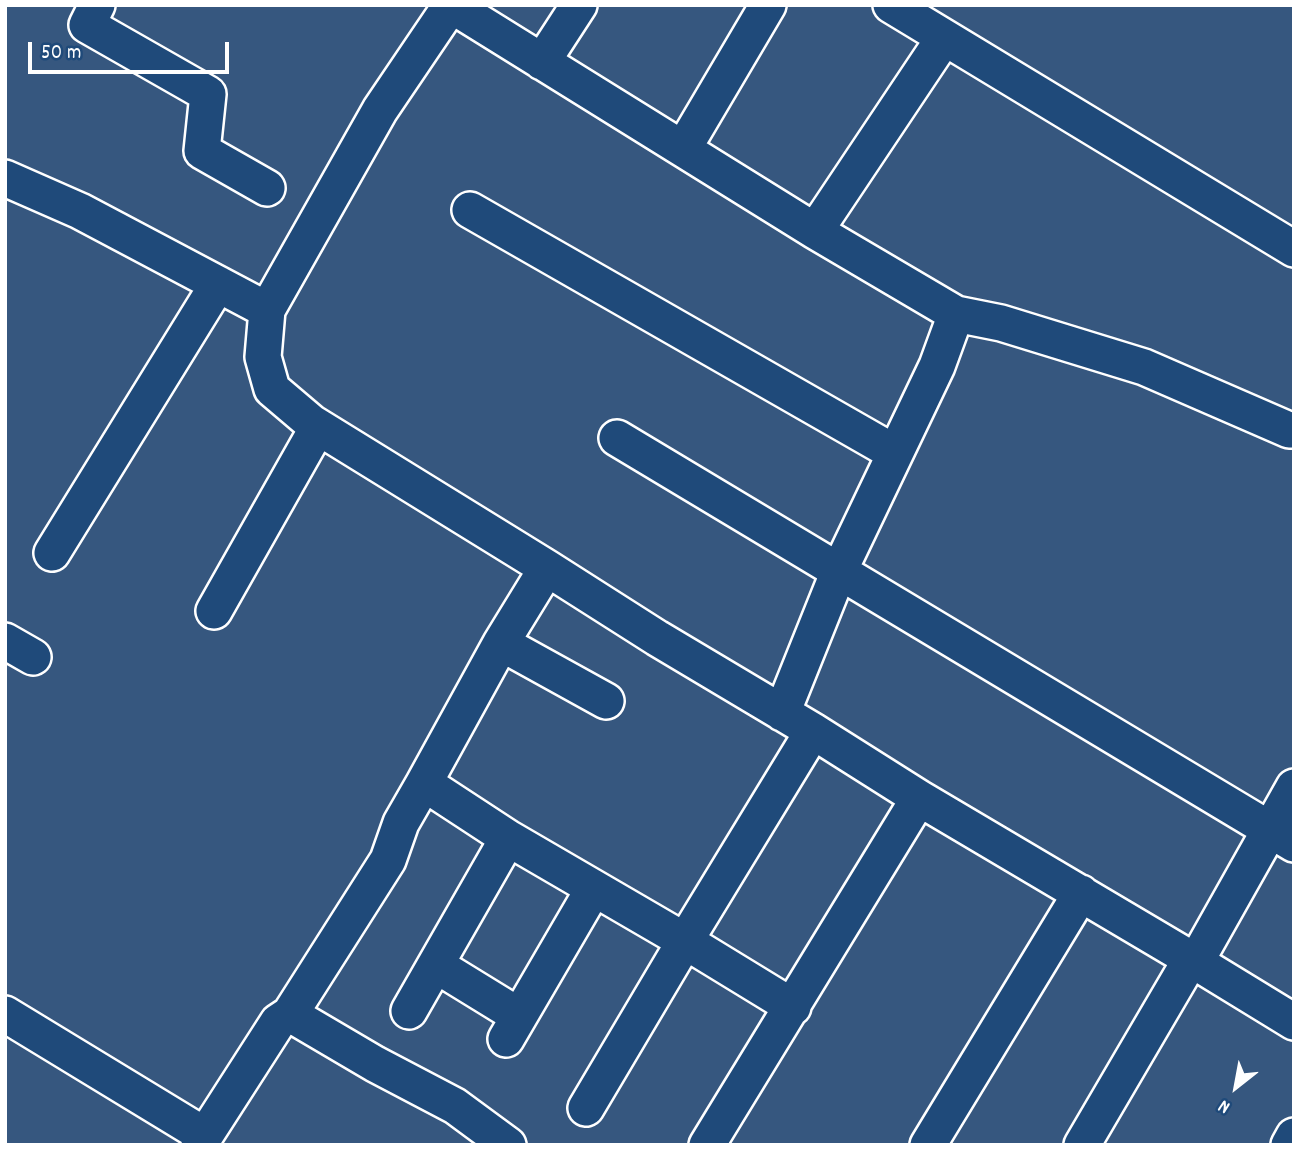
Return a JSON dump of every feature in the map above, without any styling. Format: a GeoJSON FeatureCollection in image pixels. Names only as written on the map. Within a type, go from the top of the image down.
{"type":"FeatureCollection","features":[{"type":"Feature","properties":{"kind":"street"},"geometry":{"type":"LineString","coordinates":[[1294,430],[1144,367],[1001,323],[956,314],[815,231],[451,5],[380,110],[267,310],[263,357],[272,389],[312,423],[657,638],[1294,1023]]}},
{"type":"Feature","properties":{"kind":"street"},"geometry":{"type":"LineString","coordinates":[[542,62],[579,5]]}},
{"type":"Feature","properties":{"kind":"street"},"geometry":{"type":"LineString","coordinates":[[683,149],[768,5]]}},
{"type":"Feature","properties":{"kind":"street"},"geometry":{"type":"LineString","coordinates":[[891,5],[1294,249]]}},
{"type":"Feature","properties":{"kind":"street"},"geometry":{"type":"LineString","coordinates":[[83,12],[208,94],[202,151],[267,188]]}},
{"type":"Feature","properties":{"kind":"street"},"geometry":{"type":"LineString","coordinates":[[815,231],[944,38]]}},
{"type":"Feature","properties":{"kind":"street"},"geometry":{"type":"LineString","coordinates":[[5,178],[80,211],[267,310]]}},
{"type":"Feature","properties":{"kind":"street"},"geometry":{"type":"LineString","coordinates":[[470,210],[895,453]]}},
{"type":"Feature","properties":{"kind":"street"},"geometry":{"type":"LineString","coordinates":[[52,553],[218,284]]}},
{"type":"Feature","properties":{"kind":"street"},"geometry":{"type":"LineString","coordinates":[[782,713],[839,571],[937,366],[956,314]]}},
{"type":"Feature","properties":{"kind":"street"},"geometry":{"type":"LineString","coordinates":[[214,611],[318,427]]}},
{"type":"Feature","properties":{"kind":"street"},"geometry":{"type":"LineString","coordinates":[[617,438],[1282,836]]}},
{"type":"Feature","properties":{"kind":"street"},"geometry":{"type":"LineString","coordinates":[[5,1014],[202,1140],[278,1022],[290,1014],[388,860],[401,823],[501,643],[547,568]]}},
{"type":"Feature","properties":{"kind":"street"},"geometry":{"type":"LineString","coordinates":[[501,643],[606,701]]}},
{"type":"Feature","properties":{"kind":"street"},"geometry":{"type":"LineString","coordinates":[[586,1108],[813,731]]}},
{"type":"Feature","properties":{"kind":"street"},"geometry":{"type":"LineString","coordinates":[[424,783],[508,838],[793,1007]]}},
{"type":"Feature","properties":{"kind":"street"},"geometry":{"type":"LineString","coordinates":[[1082,1145],[1193,961],[1282,836],[1294,787]]}},
{"type":"Feature","properties":{"kind":"street"},"geometry":{"type":"LineString","coordinates":[[708,1145],[919,798]]}},
{"type":"Feature","properties":{"kind":"street"},"geometry":{"type":"LineString","coordinates":[[409,1011],[508,838]]}},
{"type":"Feature","properties":{"kind":"street"},"geometry":{"type":"LineString","coordinates":[[436,965],[512,1028],[594,888]]}},
{"type":"Feature","properties":{"kind":"street"},"geometry":{"type":"LineString","coordinates":[[928,1145],[1081,893]]}},
{"type":"Feature","properties":{"kind":"street"},"geometry":{"type":"LineString","coordinates":[[290,1014],[454,1106],[508,1145]]}},
{"type":"Feature","properties":{"kind":"street"},"geometry":{"type":"LineString","coordinates":[[1289,1145],[1294,1136]]}}]}
